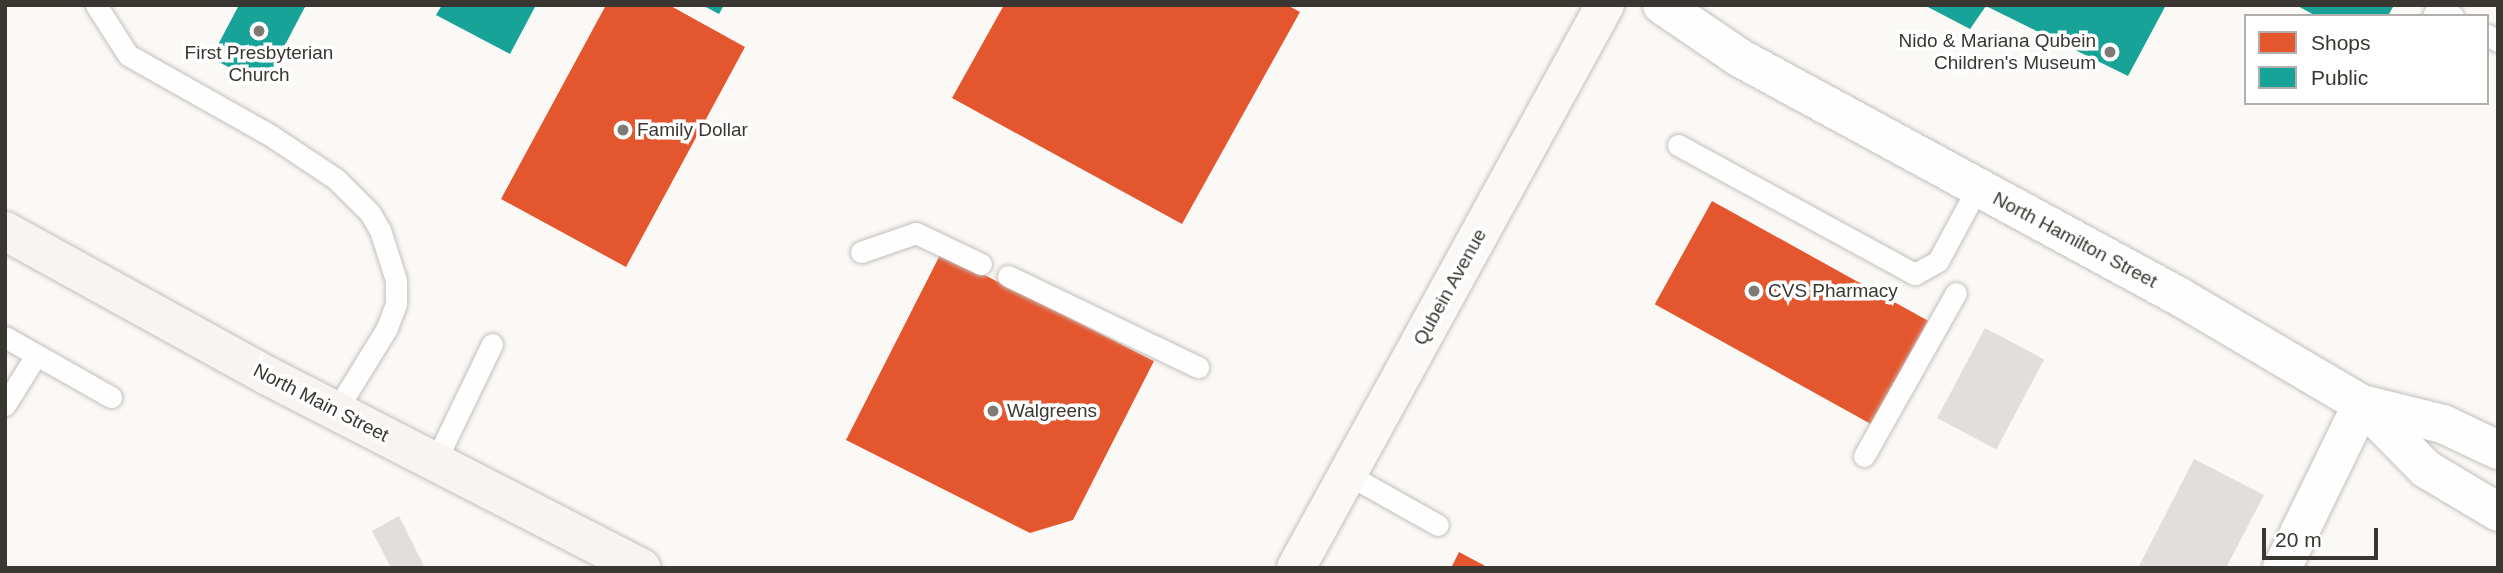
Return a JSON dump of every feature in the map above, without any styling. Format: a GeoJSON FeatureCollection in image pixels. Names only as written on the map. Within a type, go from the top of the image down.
{"type":"FeatureCollection","features":[{"type":"Feature","properties":{"kind":"main road","name":"Qubein Avenue"},"geometry":{"type":"LineString","coordinates":[[1296,568],[1605,5]]}},
{"type":"Feature","properties":{"kind":"main road","name":"North Main Street"},"geometry":{"type":"LineString","coordinates":[[5,231],[336,411],[642,568]]}},
{"type":"Feature","properties":{"kind":"street","name":"North Hamilton Street"},"geometry":{"type":"LineString","coordinates":[[1662,5],[1740,58],[2180,297],[2362,404],[2443,424],[2498,450]]}},
{"type":"Feature","properties":{"kind":"street"},"geometry":{"type":"LineString","coordinates":[[2282,568],[2362,404],[2426,469],[2498,512]]}},
{"type":"Feature","properties":{"kind":"lane"},"geometry":{"type":"LineString","coordinates":[[96,5],[128,55],[270,135],[336,179],[375,222],[390,254],[396,304],[387,328],[336,411]]}},
{"type":"Feature","properties":{"kind":"lane"},"geometry":{"type":"LineString","coordinates":[[2434,14],[2438,8],[2449,14]]}},
{"type":"Feature","properties":{"kind":"lane"},"geometry":{"type":"LineString","coordinates":[[1678,145],[1915,274],[1938,261],[1978,187]]}},
{"type":"Feature","properties":{"kind":"lane"},"geometry":{"type":"LineString","coordinates":[[861,252],[916,233],[981,264]]}},
{"type":"Feature","properties":{"kind":"lane"},"geometry":{"type":"LineString","coordinates":[[1008,276],[1198,367]]}},
{"type":"Feature","properties":{"kind":"lane"},"geometry":{"type":"LineString","coordinates":[[1864,456],[1956,293]]}},
{"type":"Feature","properties":{"kind":"lane"},"geometry":{"type":"LineString","coordinates":[[5,337],[111,397]]}},
{"type":"Feature","properties":{"kind":"lane"},"geometry":{"type":"LineString","coordinates":[[435,462],[492,344]]}},
{"type":"Feature","properties":{"kind":"lane"},"geometry":{"type":"LineString","coordinates":[[5,405],[36,355]]}},
{"type":"Feature","properties":{"kind":"lane"},"geometry":{"type":"LineString","coordinates":[[1347,474],[1438,525]]}},
{"type":"Feature","properties":{"kind":"building: Shops"},"geometry":{"type":"Polygon","coordinates":[[[606,5],[669,5],[745,47],[626,267],[501,199],[606,5]]]}},
{"type":"Feature","properties":{"kind":"building: Shops"},"geometry":{"type":"Polygon","coordinates":[[[1004,5],[1287,5],[1300,12],[1182,224],[952,98],[1004,5]]]}},
{"type":"Feature","properties":{"kind":"building: Shops"},"geometry":{"type":"Polygon","coordinates":[[[1712,201],[1928,321],[1871,424],[1655,304],[1712,201]]]}},
{"type":"Feature","properties":{"kind":"building: Shops"},"geometry":{"type":"Polygon","coordinates":[[[941,253],[1154,361],[1073,520],[1030,533],[846,440],[941,253]]]}},
{"type":"Feature","properties":{"kind":"building: Shops"},"geometry":{"type":"Polygon","coordinates":[[[1459,552],[1489,568],[1451,568],[1459,552]]]}},
{"type":"Feature","properties":{"kind":"building: Public","name":"First Presbyterian Church"},"geometry":{"type":"Polygon","coordinates":[[[239,5],[306,5],[264,85],[211,58],[239,5]]]}},
{"type":"Feature","properties":{"kind":"building: Public"},"geometry":{"type":"Polygon","coordinates":[[[442,5],[536,5],[510,54],[436,15],[442,5]]]}},
{"type":"Feature","properties":{"kind":"building: Public"},"geometry":{"type":"Polygon","coordinates":[[[702,5],[724,5],[719,14],[702,5]]]}},
{"type":"Feature","properties":{"kind":"building: Public","name":"Nido & Mariana Qubein Children's Museum"},"geometry":{"type":"Polygon","coordinates":[[[1924,5],[2166,5],[2128,76],[1986,6],[1970,29],[1924,5]]]}},
{"type":"Feature","properties":{"kind":"building: Public"},"geometry":{"type":"Polygon","coordinates":[[[2296,5],[2394,5],[2389,14],[2312,14],[2296,5]]]}},
{"type":"Feature","properties":{"kind":"building: Other"},"geometry":{"type":"Polygon","coordinates":[[[1985,328],[2044,359],[1996,450],[1937,418],[1985,328]]]}},
{"type":"Feature","properties":{"kind":"building: Other"},"geometry":{"type":"Polygon","coordinates":[[[2194,459],[2264,495],[2226,568],[2138,568],[2194,459]]]}},
{"type":"Feature","properties":{"kind":"building: Other"},"geometry":{"type":"Polygon","coordinates":[[[399,516],[425,568],[391,568],[372,531],[399,516]]]}},
{"type":"Feature","properties":{"kind":"place","name":"First Presbyterian Church"},"geometry":{"type":"Point","coordinates":[259,31]}},
{"type":"Feature","properties":{"kind":"place","name":"Nido & Mariana Qubein Children's Museum"},"geometry":{"type":"Point","coordinates":[2110,52]}},
{"type":"Feature","properties":{"kind":"place","name":"Family Dollar"},"geometry":{"type":"Point","coordinates":[623,130]}},
{"type":"Feature","properties":{"kind":"place","name":"CVS Pharmacy"},"geometry":{"type":"Point","coordinates":[1754,291]}},
{"type":"Feature","properties":{"kind":"place","name":"Walgreens"},"geometry":{"type":"Point","coordinates":[993,411]}}]}
